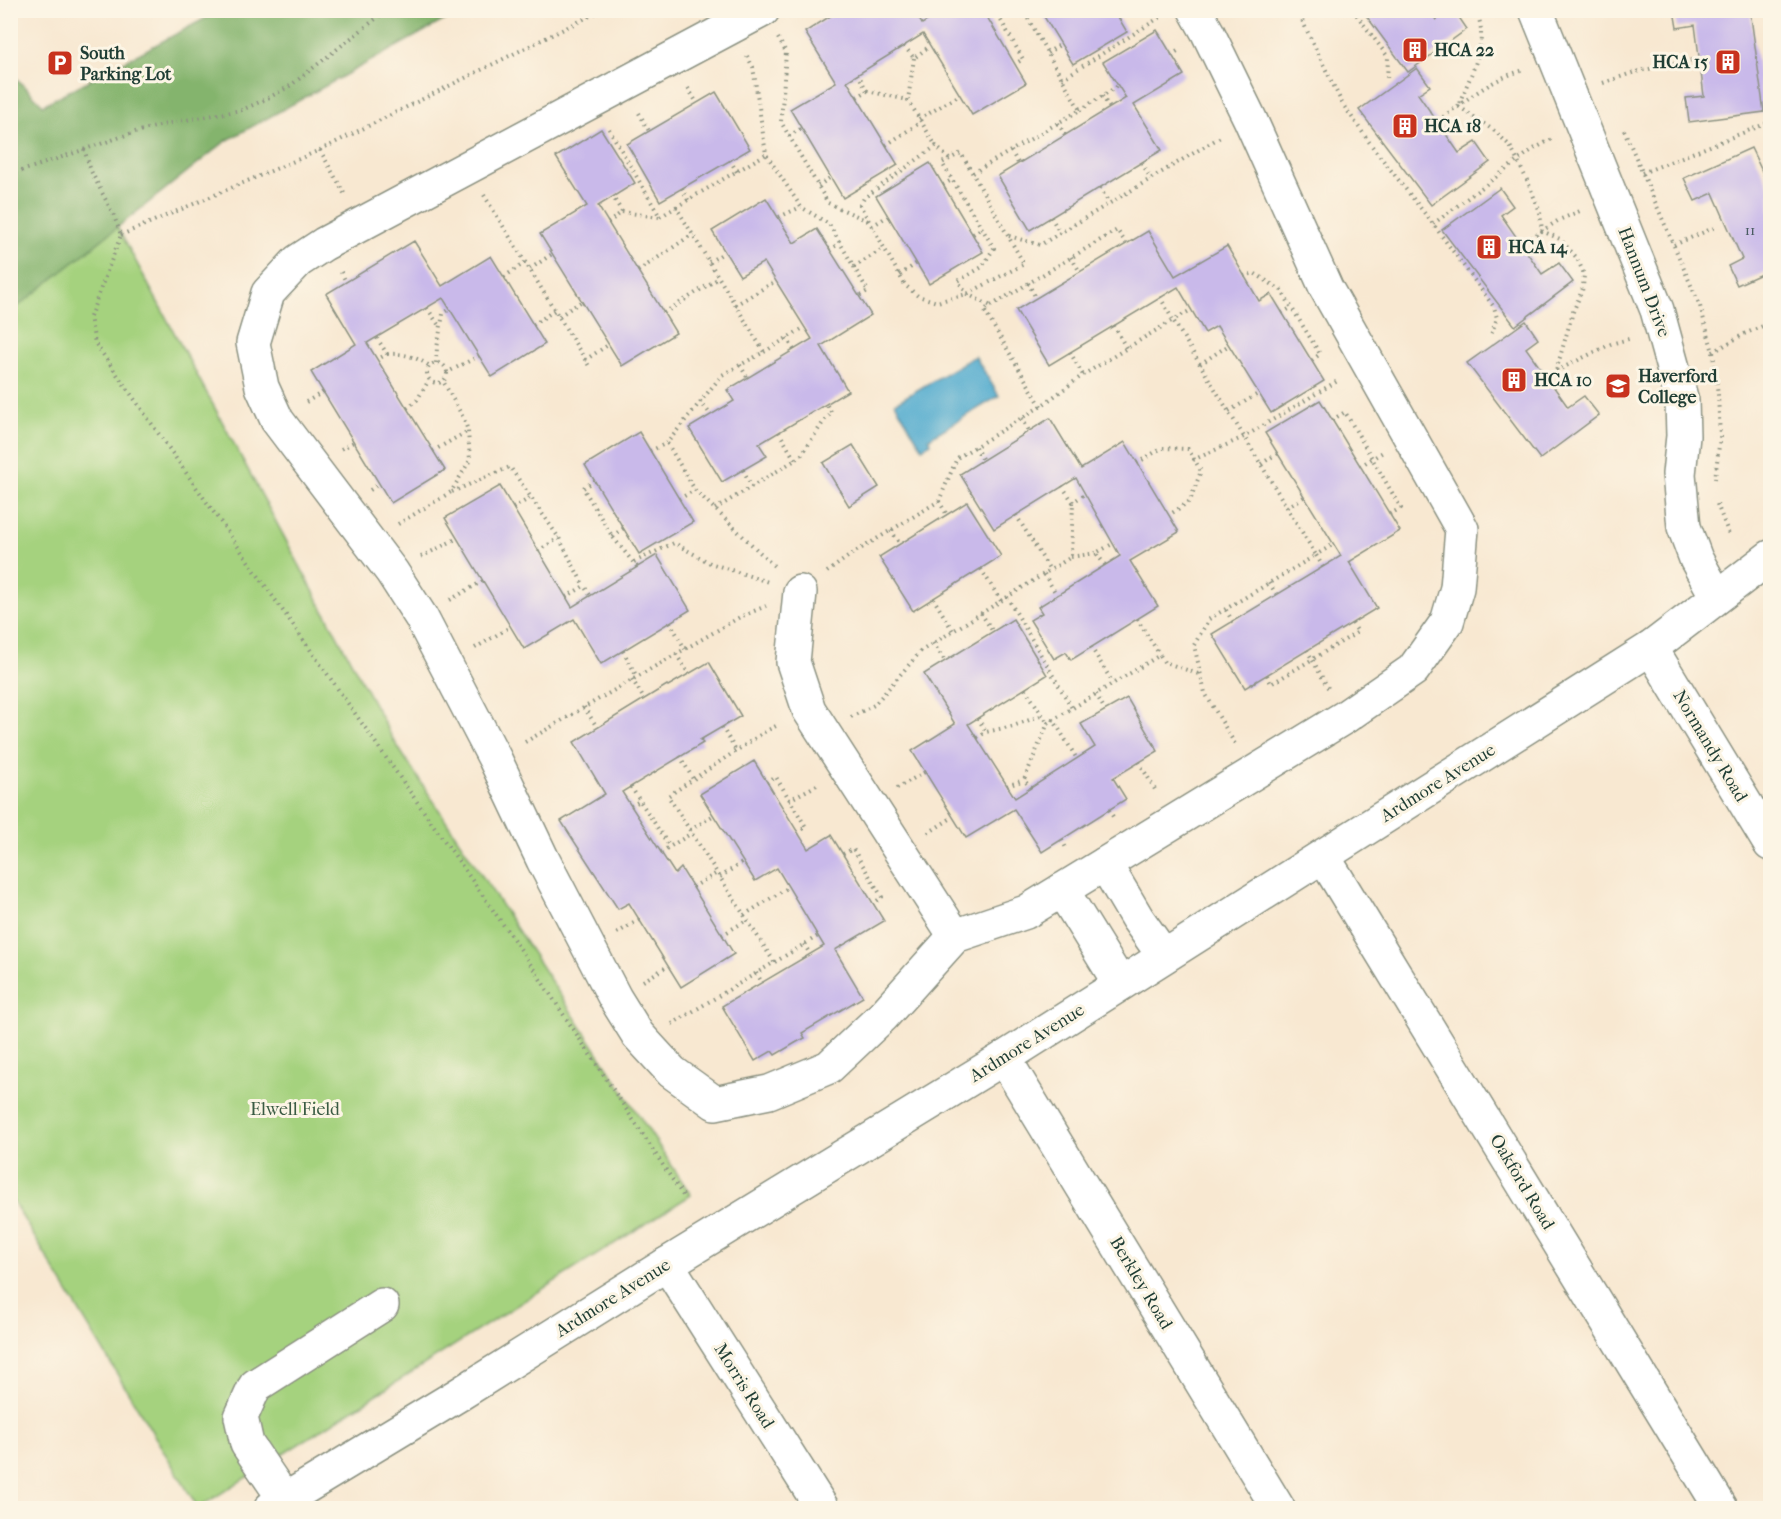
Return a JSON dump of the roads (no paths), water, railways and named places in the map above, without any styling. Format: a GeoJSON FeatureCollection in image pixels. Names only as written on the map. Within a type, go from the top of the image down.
{"type":"FeatureCollection","features":[{"type":"Feature","properties":{"kind":"street"},"geometry":{"type":"LineString","coordinates":[[769,21],[731,26],[362,224],[298,261],[268,294],[253,343],[262,387],[277,420],[392,572],[421,617],[615,998],[638,1035],[672,1072],[715,1103],[769,1092],[829,1067],[883,1016],[955,936],[1026,912],[1345,717],[1413,670],[1447,622],[1458,588],[1462,529],[1326,288],[1250,119],[1195,10]]}},
{"type":"Feature","properties":{"kind":"street","name":"Hannum Drive"},"geometry":{"type":"LineString","coordinates":[[1536,10],[1657,310],[1682,401],[1683,436],[1679,474],[1684,527],[1696,559],[1717,597]]}},
{"type":"Feature","properties":{"kind":"street","name":"Ardmore Avenue"},"geometry":{"type":"LineString","coordinates":[[278,1504],[1004,1058],[1323,856],[1650,648],[1770,557]]}},
{"type":"Feature","properties":{"kind":"street"},"geometry":{"type":"LineString","coordinates":[[800,592],[793,662],[816,721],[955,936]]}},
{"type":"Feature","properties":{"kind":"street","name":"Normandy Road"},"geometry":{"type":"LineString","coordinates":[[1650,648],[1770,844]]}},
{"type":"Feature","properties":{"kind":"street","name":"Oakford Road"},"geometry":{"type":"LineString","coordinates":[[1323,856],[1721,1509]]}},
{"type":"Feature","properties":{"kind":"street"},"geometry":{"type":"LineString","coordinates":[[1105,864],[1137,918],[1164,956]]}},
{"type":"Feature","properties":{"kind":"street"},"geometry":{"type":"LineString","coordinates":[[1062,891],[1120,984]]}},
{"type":"Feature","properties":{"kind":"street","name":"Berkley Road"},"geometry":{"type":"LineString","coordinates":[[1004,1058],[1278,1509]]}},
{"type":"Feature","properties":{"kind":"street","name":"Morris Road"},"geometry":{"type":"LineString","coordinates":[[667,1264],[822,1509]]}},
{"type":"Feature","properties":{"kind":"street"},"geometry":{"type":"LineString","coordinates":[[278,1504],[247,1444],[241,1417],[255,1386],[382,1305]]}},
{"type":"Feature","properties":{"kind":"water"},"geometry":{"type":"Polygon","coordinates":[[[975,356],[999,396],[929,438],[931,443],[922,448],[895,403],[975,356]]]}},
{"type":"Feature","properties":{"kind":"place","name":"HCA 22"},"geometry":{"type":"Point","coordinates":[1415,50]}},
{"type":"Feature","properties":{"kind":"place","name":"HCA 15"},"geometry":{"type":"Point","coordinates":[1728,62]}},
{"type":"Feature","properties":{"kind":"place","name":"South Parking Lot"},"geometry":{"type":"Point","coordinates":[60,63]}},
{"type":"Feature","properties":{"kind":"place","name":"HCA 18"},"geometry":{"type":"Point","coordinates":[1405,126]}},
{"type":"Feature","properties":{"kind":"place","name":"HCA 14"},"geometry":{"type":"Point","coordinates":[1489,247]}},
{"type":"Feature","properties":{"kind":"place","name":"HCA 10"},"geometry":{"type":"Point","coordinates":[1514,380]}},
{"type":"Feature","properties":{"kind":"place","name":"Haverford College"},"geometry":{"type":"Point","coordinates":[1618,386]}},
{"type":"Feature","properties":{"kind":"park label","name":"Elwell Field"},"geometry":{"type":"Point","coordinates":[295,1109]}}]}
